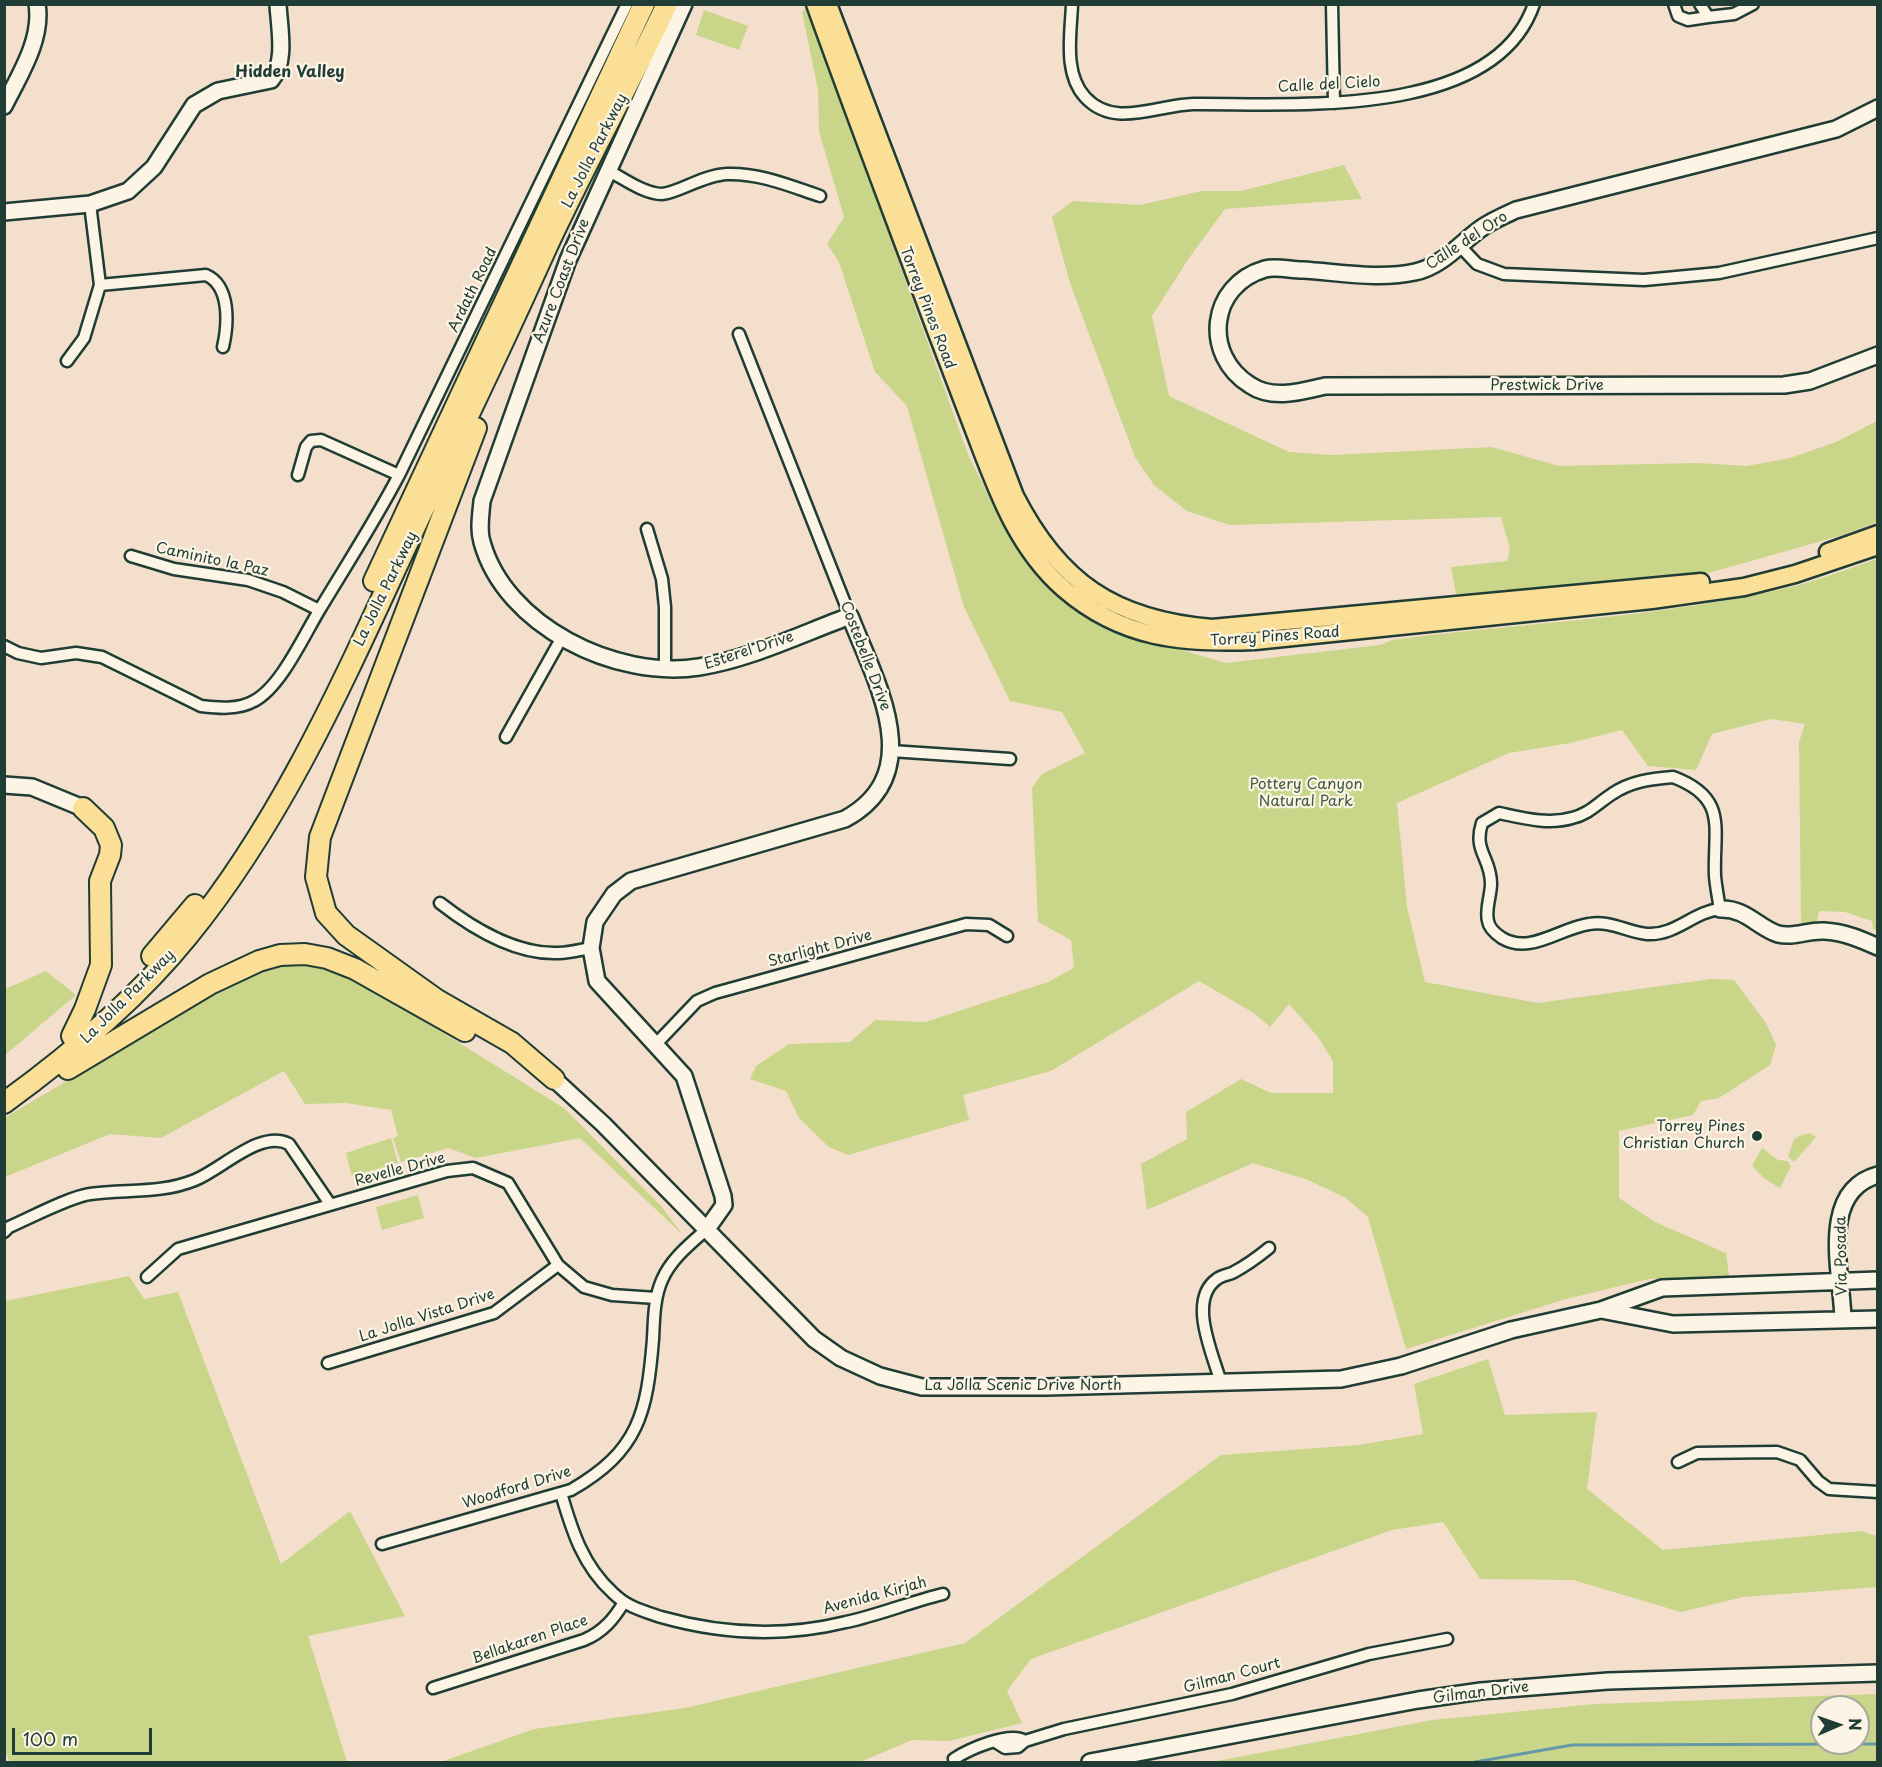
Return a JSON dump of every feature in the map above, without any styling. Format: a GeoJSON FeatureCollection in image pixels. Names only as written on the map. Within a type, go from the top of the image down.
{"type":"FeatureCollection","features":[{"type":"Feature","properties":{"kind":"highway","name":"La Jolla Parkway"},"geometry":{"type":"LineString","coordinates":[[4,1103],[73,1051],[149,978],[187,938],[252,846],[302,762],[540,263],[667,4]]}},
{"type":"Feature","properties":{"kind":"highway","name":"La Jolla Parkway"},"geometry":{"type":"LineString","coordinates":[[4,1087],[72,1036],[137,973],[192,910],[233,855],[277,783],[312,714],[502,311],[637,8]]}},
{"type":"Feature","properties":{"kind":"highway"},"geometry":{"type":"LineString","coordinates":[[540,263],[320,837],[316,877],[326,913],[346,935],[437,1000],[512,1043],[554,1079]]}},
{"type":"Feature","properties":{"kind":"highway"},"geometry":{"type":"LineString","coordinates":[[72,1036],[88,1001],[100,965],[100,881],[110,855],[109,836],[83,808]]}},
{"type":"Feature","properties":{"kind":"highway"},"geometry":{"type":"LineString","coordinates":[[4,1112],[84,1057],[210,984],[259,961],[280,955],[327,958],[355,969],[554,1079]]}},
{"type":"Feature","properties":{"kind":"main road","name":"Torrey Pines Road"},"geometry":{"type":"LineString","coordinates":[[815,4],[888,205],[1000,500],[1028,548],[1065,589],[1092,610],[1125,627],[1169,639],[1195,643],[1255,641],[1628,603],[1744,587],[1795,574],[1878,546]]}},
{"type":"Feature","properties":{"kind":"main road","name":"Torrey Pines Road"},"geometry":{"type":"LineString","coordinates":[[828,4],[1015,496],[1029,525],[1056,561],[1102,598],[1124,609],[1176,625],[1212,628],[1244,626],[1692,584],[1762,571],[1878,534]]}},
{"type":"Feature","properties":{"kind":"street"},"geometry":{"type":"LineString","coordinates":[[4,106],[33,43],[38,25],[37,4]]}},
{"type":"Feature","properties":{"kind":"street"},"geometry":{"type":"LineString","coordinates":[[4,212],[90,204],[128,191],[154,167],[194,105],[218,91],[271,80],[280,60],[278,4]]}},
{"type":"Feature","properties":{"kind":"street","name":"Azure Coast Drive"},"geometry":{"type":"LineString","coordinates":[[482,541],[482,501],[568,260],[684,4]]}},
{"type":"Feature","properties":{"kind":"street","name":"Calle del Cielo"},"geometry":{"type":"LineString","coordinates":[[1072,4],[1071,66],[1075,81],[1085,97],[1109,113],[1134,114],[1174,105],[1334,103],[1390,97],[1439,84],[1480,68],[1508,48],[1530,17],[1534,4]]}},
{"type":"Feature","properties":{"kind":"street"},"geometry":{"type":"LineString","coordinates":[[1332,4],[1334,103]]}},
{"type":"Feature","properties":{"kind":"street"},"geometry":{"type":"LineString","coordinates":[[1674,4],[1676,13],[1683,19],[1734,14],[1753,4]]}},
{"type":"Feature","properties":{"kind":"street"},"geometry":{"type":"LineString","coordinates":[[1700,4],[1708,17]]}},
{"type":"Feature","properties":{"kind":"street","name":"Ardath Road"},"geometry":{"type":"LineString","coordinates":[[4,646],[18,653],[41,657],[76,653],[102,657],[201,706],[218,708],[242,706],[256,701],[278,679],[371,528],[637,8]]}},
{"type":"Feature","properties":{"kind":"street","name":"Calle del Oro"},"geometry":{"type":"LineString","coordinates":[[1225,361],[1218,339],[1221,309],[1245,278],[1267,268],[1385,275],[1417,272],[1447,257],[1483,227],[1516,210],[1836,129],[1878,108]]}},
{"type":"Feature","properties":{"kind":"street"},"geometry":{"type":"LineString","coordinates":[[607,171],[649,191],[663,194],[702,178],[725,174],[753,174],[820,196]]}},
{"type":"Feature","properties":{"kind":"street"},"geometry":{"type":"LineString","coordinates":[[68,361],[84,338],[100,285],[90,204]]}},
{"type":"Feature","properties":{"kind":"street"},"geometry":{"type":"LineString","coordinates":[[1460,246],[1477,264],[1504,274],[1644,280],[1719,273],[1878,237]]}},
{"type":"Feature","properties":{"kind":"street"},"geometry":{"type":"LineString","coordinates":[[100,285],[206,275],[215,279],[221,288],[227,327],[223,347]]}},
{"type":"Feature","properties":{"kind":"street","name":"Costebelle Drive"},"geometry":{"type":"LineString","coordinates":[[591,948],[595,922],[604,907],[614,894],[632,881],[844,819],[876,795],[885,778],[891,751],[891,723],[739,334]]}},
{"type":"Feature","properties":{"kind":"street","name":"Prestwick Drive"},"geometry":{"type":"LineString","coordinates":[[1225,361],[1239,378],[1255,389],[1273,394],[1325,386],[1784,385],[1810,381],[1878,355]]}},
{"type":"Feature","properties":{"kind":"street"},"geometry":{"type":"LineString","coordinates":[[298,475],[306,447],[311,441],[321,440],[399,475]]}},
{"type":"Feature","properties":{"kind":"street"},"geometry":{"type":"LineString","coordinates":[[647,529],[662,579],[665,607],[665,667]]}},
{"type":"Feature","properties":{"kind":"street","name":"Esterel Drive"},"geometry":{"type":"LineString","coordinates":[[482,541],[503,583],[526,610],[561,639],[590,653],[639,666],[696,668],[730,660],[850,616]]}},
{"type":"Feature","properties":{"kind":"street","name":"Caminito la Paz"},"geometry":{"type":"LineString","coordinates":[[131,556],[174,568],[248,580],[283,592],[319,610]]}},
{"type":"Feature","properties":{"kind":"street"},"geometry":{"type":"LineString","coordinates":[[506,737],[561,639]]}},
{"type":"Feature","properties":{"kind":"street"},"geometry":{"type":"LineString","coordinates":[[891,751],[1010,759]]}},
{"type":"Feature","properties":{"kind":"street"},"geometry":{"type":"LineString","coordinates":[[1720,909],[1715,876],[1717,824],[1709,800],[1693,784],[1673,777],[1643,779],[1612,793],[1588,812],[1570,819],[1537,821],[1499,813],[1482,823],[1477,839],[1488,866],[1491,883],[1488,921],[1495,933],[1511,943],[1530,944],[1591,923],[1614,924],[1647,934],[1671,931],[1711,910],[1728,909],[1752,916],[1774,933],[1788,936],[1823,931],[1850,935],[1878,947]]}},
{"type":"Feature","properties":{"kind":"street"},"geometry":{"type":"LineString","coordinates":[[4,785],[32,787],[83,808]]}},
{"type":"Feature","properties":{"kind":"street"},"geometry":{"type":"LineString","coordinates":[[440,903],[460,919],[500,939],[537,951],[558,953],[591,948],[597,981],[656,1044],[689,1084],[723,1196],[724,1205],[707,1229]]}},
{"type":"Feature","properties":{"kind":"street","name":"Starlight Drive"},"geometry":{"type":"LineString","coordinates":[[656,1044],[698,1001],[715,993],[966,924],[989,925],[1007,936]]}},
{"type":"Feature","properties":{"kind":"street","name":"La Jolla Scenic Drive North"},"geometry":{"type":"LineString","coordinates":[[554,1079],[577,1097],[814,1339],[841,1358],[880,1376],[922,1387],[1046,1388],[1341,1379],[1367,1375],[1511,1330],[1601,1310],[1662,1288],[1878,1280]]}},
{"type":"Feature","properties":{"kind":"street"},"geometry":{"type":"LineString","coordinates":[[4,1232],[9,1227],[87,1194],[179,1185],[197,1179],[265,1140],[279,1139],[289,1144],[330,1204]]}},
{"type":"Feature","properties":{"kind":"street","name":"Revelle Drive"},"geometry":{"type":"LineString","coordinates":[[147,1277],[178,1249],[447,1171],[473,1168],[508,1184],[558,1265],[584,1287],[612,1295],[656,1298]]}},
{"type":"Feature","properties":{"kind":"street","name":"Via Posada"},"geometry":{"type":"LineString","coordinates":[[1843,1319],[1838,1227],[1842,1206],[1856,1185],[1878,1175]]}},
{"type":"Feature","properties":{"kind":"street","name":"Woodford Drive"},"geometry":{"type":"LineString","coordinates":[[382,1544],[561,1493],[593,1477],[615,1458],[638,1426],[649,1387],[656,1298],[668,1268],[684,1249],[707,1229]]}},
{"type":"Feature","properties":{"kind":"street"},"geometry":{"type":"LineString","coordinates":[[1221,1383],[1203,1320],[1202,1305],[1208,1289],[1215,1280],[1252,1262],[1269,1248]]}},
{"type":"Feature","properties":{"kind":"street","name":"La Jolla Vista Drive"},"geometry":{"type":"LineString","coordinates":[[328,1363],[494,1313],[558,1265]]}},
{"type":"Feature","properties":{"kind":"street","name":"La Jolla Scenic Drive North"},"geometry":{"type":"LineString","coordinates":[[1601,1310],[1673,1324],[1878,1318]]}},
{"type":"Feature","properties":{"kind":"street"},"geometry":{"type":"LineString","coordinates":[[1678,1462],[1697,1453],[1777,1452],[1800,1460],[1818,1481],[1829,1489],[1878,1492]]}},
{"type":"Feature","properties":{"kind":"street","name":"Avenida Kirjah"},"geometry":{"type":"LineString","coordinates":[[561,1493],[574,1539],[593,1572],[632,1608],[695,1627],[727,1632],[788,1630],[846,1623],[943,1594]]}},
{"type":"Feature","properties":{"kind":"street","name":"Bellakaren Place"},"geometry":{"type":"LineString","coordinates":[[433,1688],[584,1641],[596,1635],[614,1619],[624,1602]]}},
{"type":"Feature","properties":{"kind":"street","name":"Gilman Court"},"geometry":{"type":"LineString","coordinates":[[956,1762],[954,1759],[972,1747],[997,1743],[1005,1748],[1018,1747],[1025,1741],[1082,1725],[1232,1694],[1369,1654],[1447,1639]]}},
{"type":"Feature","properties":{"kind":"street","name":"Gilman Drive"},"geometry":{"type":"LineString","coordinates":[[1090,1762],[1418,1700],[1496,1689],[1608,1681],[1878,1673]]}},
{"type":"Feature","properties":{"kind":"green space","name":"Pottery Canyon Natural Park"},"geometry":{"type":"Polygon","coordinates":[[[807,7],[969,457],[1015,547],[1054,590],[1107,627],[1225,663],[1380,645],[1392,640],[1695,605],[1795,586],[1877,559],[1877,930],[1873,929],[1872,921],[1845,912],[1819,911],[1817,922],[1801,925],[1799,742],[1805,724],[1771,719],[1712,734],[1696,770],[1648,766],[1622,730],[1570,743],[1509,753],[1397,803],[1407,907],[1425,982],[1538,1003],[1711,979],[1734,980],[1766,1023],[1776,1045],[1770,1065],[1719,1098],[1701,1101],[1693,1115],[1619,1131],[1619,1198],[1655,1222],[1726,1253],[1729,1276],[1649,1279],[1566,1299],[1406,1349],[1368,1217],[1346,1198],[1308,1180],[1253,1163],[1147,1210],[1141,1164],[1187,1139],[1186,1112],[1241,1079],[1271,1093],[1333,1093],[1333,1061],[1318,1037],[1289,1004],[1270,1027],[1254,1013],[1199,981],[1051,1071],[963,1095],[969,1120],[848,1155],[829,1147],[799,1118],[786,1091],[750,1079],[756,1066],[789,1044],[850,1042],[875,1020],[925,1022],[1048,982],[1074,968],[1071,940],[1038,922],[1032,788],[1042,774],[1085,753],[1062,712],[1010,701],[964,607],[907,406],[875,372],[839,262],[827,244],[844,217],[819,131],[818,90],[802,12],[807,7]]]}},
{"type":"Feature","properties":{"kind":"green space"},"geometry":{"type":"Polygon","coordinates":[[[704,10],[748,26],[739,50],[696,35],[704,10]]]}},
{"type":"Feature","properties":{"kind":"green space"},"geometry":{"type":"Polygon","coordinates":[[[1344,165],[1362,199],[1225,209],[1189,258],[1152,316],[1169,396],[1289,452],[1332,455],[1492,447],[1559,466],[1697,463],[1747,466],[1790,458],[1836,442],[1877,421],[1877,522],[1843,535],[1698,576],[1456,594],[1451,567],[1507,561],[1510,549],[1501,517],[1230,525],[1187,511],[1154,485],[1135,457],[1070,283],[1052,217],[1073,201],[1140,205],[1201,191],[1241,191],[1344,165]]]}},
{"type":"Feature","properties":{"kind":"green space"},"geometry":{"type":"Polygon","coordinates":[[[298,962],[337,967],[564,1108],[662,1207],[682,1234],[580,1138],[476,1158],[448,1148],[401,1162],[393,1138],[398,1136],[391,1110],[346,1103],[305,1104],[284,1071],[161,1138],[110,1134],[5,1177],[4,1118],[247,975],[298,962]]]}},
{"type":"Feature","properties":{"kind":"green space"},"geometry":{"type":"Polygon","coordinates":[[[46,971],[76,995],[5,1055],[5,989],[46,971]]]}},
{"type":"Feature","properties":{"kind":"green space"},"geometry":{"type":"Polygon","coordinates":[[[1810,1133],[1816,1137],[1794,1162],[1788,1156],[1795,1138],[1810,1133]]]}},
{"type":"Feature","properties":{"kind":"green space"},"geometry":{"type":"Polygon","coordinates":[[[391,1138],[398,1163],[352,1176],[346,1153],[391,1138]]]}},
{"type":"Feature","properties":{"kind":"green space"},"geometry":{"type":"Polygon","coordinates":[[[1762,1148],[1778,1160],[1788,1161],[1791,1166],[1780,1188],[1765,1179],[1752,1166],[1762,1148]]]}},
{"type":"Feature","properties":{"kind":"green space"},"geometry":{"type":"Polygon","coordinates":[[[418,1195],[424,1218],[382,1230],[376,1207],[418,1195]]]}},
{"type":"Feature","properties":{"kind":"green space"},"geometry":{"type":"Polygon","coordinates":[[[129,1276],[144,1299],[178,1292],[281,1564],[350,1511],[405,1616],[308,1636],[347,1762],[10,1762],[5,1751],[5,1301],[129,1276]]]}},
{"type":"Feature","properties":{"kind":"green space"},"geometry":{"type":"Polygon","coordinates":[[[1488,1359],[1505,1415],[1597,1412],[1587,1489],[1663,1550],[1862,1531],[1877,1536],[1877,1587],[1743,1597],[1681,1612],[1573,1580],[1480,1579],[1443,1522],[1392,1530],[1031,1659],[1007,1691],[1022,1723],[949,1741],[912,1740],[860,1762],[441,1762],[534,1729],[685,1708],[965,1643],[1221,1455],[1359,1445],[1423,1434],[1414,1384],[1488,1359]]]}},
{"type":"Feature","properties":{"kind":"green space"},"geometry":{"type":"Polygon","coordinates":[[[1877,1694],[1877,1762],[1212,1762],[1432,1720],[1595,1704],[1810,1696],[1810,1755],[1870,1755],[1870,1695],[1849,1695],[1877,1694]]]}},
{"type":"Feature","properties":{"kind":"waterway"},"geometry":{"type":"LineString","coordinates":[[1475,1762],[1572,1745],[1878,1744]]}},
{"type":"Feature","properties":{"kind":"place","name":"Torrey Pines Christian Church"},"geometry":{"type":"Point","coordinates":[1757,1136]}},
{"type":"Feature","properties":{"kind":"district","name":"Hidden Valley"},"geometry":{"type":"Point","coordinates":[290,73]}}]}
